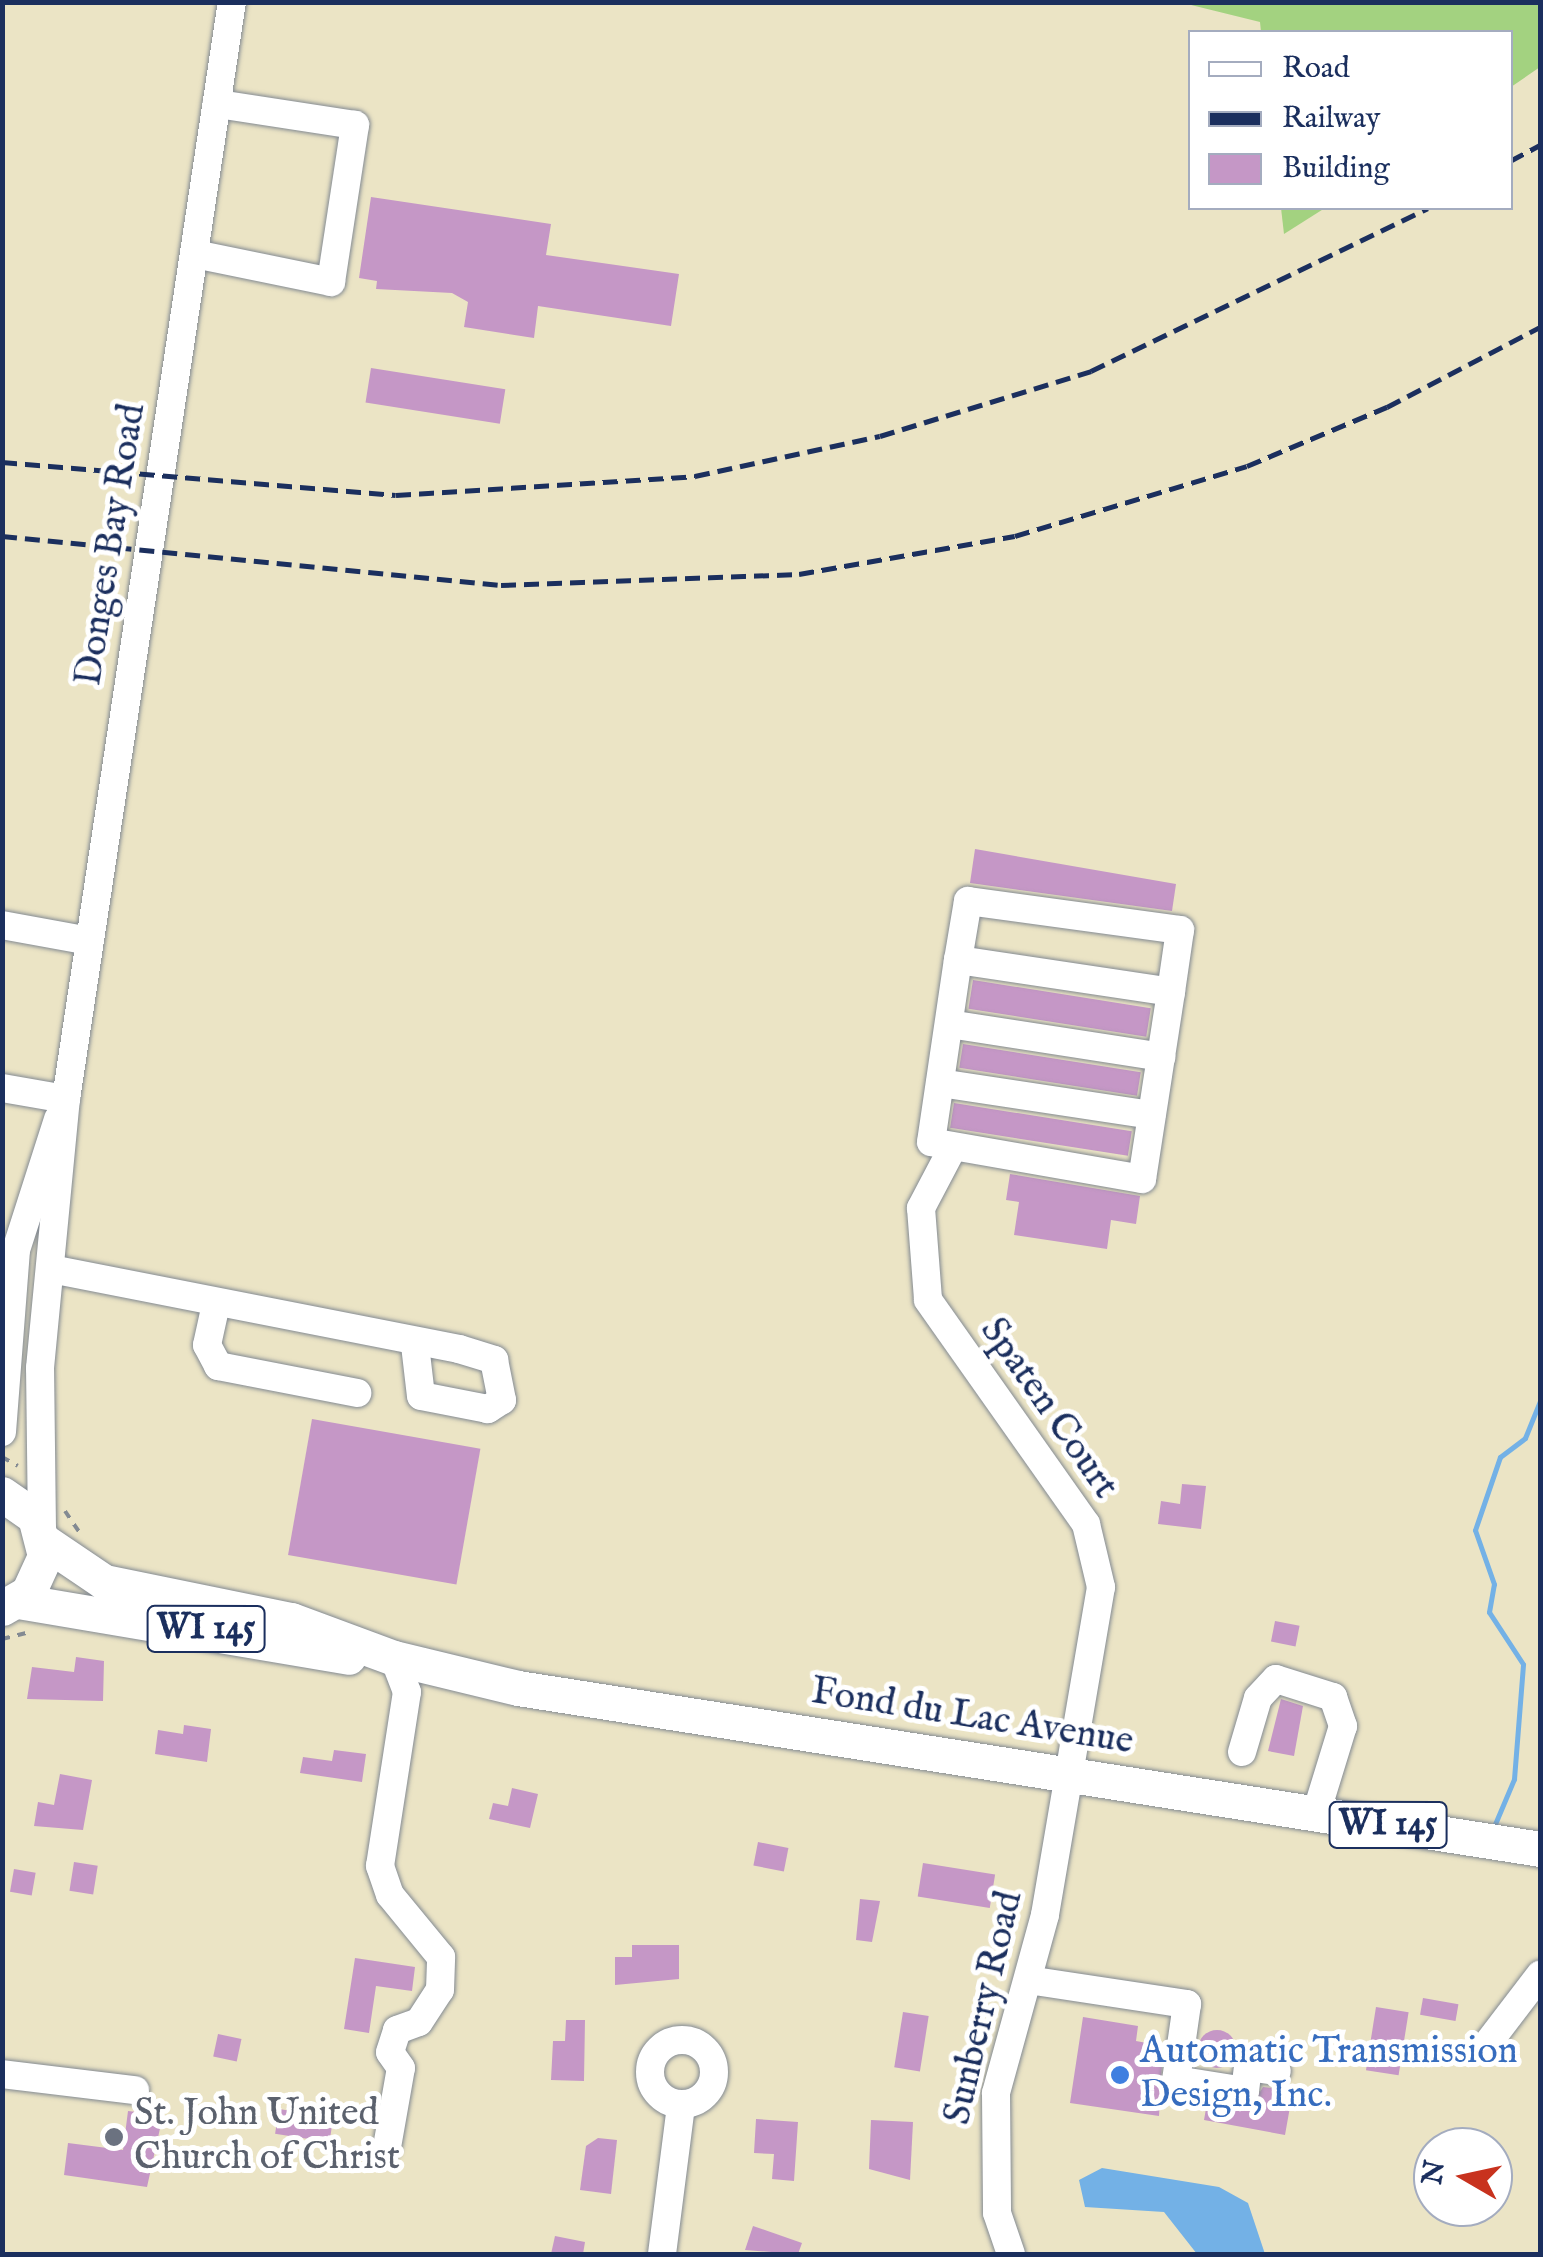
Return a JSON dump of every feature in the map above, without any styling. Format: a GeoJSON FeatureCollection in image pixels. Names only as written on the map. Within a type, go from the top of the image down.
{"type":"FeatureCollection","features":[{"type":"Feature","properties":{"kind":"main road","name":"WI 145"},"geometry":{"type":"LineString","coordinates":[[2,1494],[49,1526]]}},
{"type":"Feature","properties":{"kind":"main road","name":"Fond du Lac Avenue"},"geometry":{"type":"LineString","coordinates":[[49,1526],[84,1576],[291,1620],[394,1658]]}},
{"type":"Feature","properties":{"kind":"main road"},"geometry":{"type":"LineString","coordinates":[[10,1605],[37,1582],[49,1526]]}},
{"type":"Feature","properties":{"kind":"main road","name":"Fond du Lac Avenue"},"geometry":{"type":"LineString","coordinates":[[10,1605],[394,1658],[642,1710],[1540,1849]]}},
{"type":"Feature","properties":{"kind":"street","name":"Donges Bay Road"},"geometry":{"type":"LineString","coordinates":[[49,1526],[51,1269],[66,1099],[232,2]]}},
{"type":"Feature","properties":{"kind":"street"},"geometry":{"type":"LineString","coordinates":[[195,254],[331,282],[354,126],[217,104]]}},
{"type":"Feature","properties":{"kind":"street"},"geometry":{"type":"LineString","coordinates":[[968,901],[1180,930],[1171,992],[1142,1179],[952,1149],[931,1142],[968,901]]}},
{"type":"Feature","properties":{"kind":"street"},"geometry":{"type":"LineString","coordinates":[[2,925],[90,940]]}},
{"type":"Feature","properties":{"kind":"street"},"geometry":{"type":"LineString","coordinates":[[958,960],[1171,992]]}},
{"type":"Feature","properties":{"kind":"street"},"geometry":{"type":"LineString","coordinates":[[949,1024],[1161,1057]]}},
{"type":"Feature","properties":{"kind":"street"},"geometry":{"type":"LineString","coordinates":[[940,1083],[1152,1116]]}},
{"type":"Feature","properties":{"kind":"street"},"geometry":{"type":"LineString","coordinates":[[2,1088],[66,1099]]}},
{"type":"Feature","properties":{"kind":"street","name":"Donges Bay Road"},"geometry":{"type":"LineString","coordinates":[[2,1432],[16,1250],[30,1185],[66,1099]]}},
{"type":"Feature","properties":{"kind":"street","name":"Spaten Court"},"geometry":{"type":"LineString","coordinates":[[952,1149],[920,1208],[922,1279],[935,1315],[1094,1547],[1101,1607],[1073,1777]]}},
{"type":"Feature","properties":{"kind":"street"},"geometry":{"type":"LineString","coordinates":[[51,1269],[415,1345]]}},
{"type":"Feature","properties":{"kind":"street"},"geometry":{"type":"LineString","coordinates":[[216,1304],[206,1345],[218,1366],[357,1393]]}},
{"type":"Feature","properties":{"kind":"street"},"geometry":{"type":"LineString","coordinates":[[387,2147],[401,2068],[390,2052],[396,2030],[419,2022],[440,1990],[441,1957],[390,1894],[380,1866],[407,1692],[394,1658]]}},
{"type":"Feature","properties":{"kind":"street"},"geometry":{"type":"LineString","coordinates":[[1242,1752],[1258,1698],[1276,1679],[1332,1698],[1343,1726],[1316,1814]]}},
{"type":"Feature","properties":{"kind":"street","name":"Sunberry Road"},"geometry":{"type":"LineString","coordinates":[[1012,2254],[991,2141],[1073,1777]]}},
{"type":"Feature","properties":{"kind":"street"},"geometry":{"type":"LineString","coordinates":[[1488,2043],[1540,1975]]}},
{"type":"Feature","properties":{"kind":"street"},"geometry":{"type":"LineString","coordinates":[[1028,1980],[1187,2004],[1176,2080],[1245,2090],[1248,2067],[1277,2071]]}},
{"type":"Feature","properties":{"kind":"street"},"geometry":{"type":"LineString","coordinates":[[2,2074],[135,2090]]}},
{"type":"Feature","properties":{"kind":"street"},"geometry":{"type":"LineString","coordinates":[[662,2254],[681,2104]]}},
{"type":"Feature","properties":{"kind":"path"},"geometry":{"type":"LineString","coordinates":[[49,1526],[91,1545]]}},
{"type":"Feature","properties":{"kind":"path"},"geometry":{"type":"LineString","coordinates":[[2,1639],[48,1632]]}},
{"type":"Feature","properties":{"kind":"green space"},"geometry":{"type":"Polygon","coordinates":[[[1183,3],[1540,3],[1540,67],[1513,86],[1513,30],[1261,30],[1260,22],[1183,3]]]}},
{"type":"Feature","properties":{"kind":"green space"},"geometry":{"type":"Polygon","coordinates":[[[1281,210],[1322,210],[1284,234],[1281,210]]]}},
{"type":"Feature","properties":{"kind":"water"},"geometry":{"type":"Polygon","coordinates":[[[1102,2168],[1219,2187],[1248,2203],[1265,2254],[1197,2254],[1164,2212],[1085,2207],[1079,2180],[1102,2168]]]}},
{"type":"Feature","properties":{"kind":"building"},"geometry":{"type":"Polygon","coordinates":[[[371,197],[551,224],[546,255],[679,274],[671,326],[538,306],[534,338],[464,327],[468,302],[452,293],[376,289],[377,281],[359,278],[371,197]]]}},
{"type":"Feature","properties":{"kind":"building"},"geometry":{"type":"Polygon","coordinates":[[[371,368],[505,389],[500,424],[366,403],[371,368]]]}},
{"type":"Feature","properties":{"kind":"building"},"geometry":{"type":"Polygon","coordinates":[[[975,849],[1176,884],[1172,911],[970,883],[975,849]]]}},
{"type":"Feature","properties":{"kind":"building"},"geometry":{"type":"Polygon","coordinates":[[[973,980],[1151,1008],[1146,1037],[968,1009],[973,980]]]}},
{"type":"Feature","properties":{"kind":"building"},"geometry":{"type":"Polygon","coordinates":[[[963,1044],[1141,1072],[1137,1096],[959,1068],[963,1044]]]}},
{"type":"Feature","properties":{"kind":"building"},"geometry":{"type":"Polygon","coordinates":[[[954,1103],[1132,1131],[1128,1156],[950,1128],[954,1103]]]}},
{"type":"Feature","properties":{"kind":"building"},"geometry":{"type":"Polygon","coordinates":[[[1010,1174],[1140,1196],[1136,1224],[1111,1220],[1107,1249],[1014,1235],[1019,1202],[1006,1200],[1010,1174]]]}},
{"type":"Feature","properties":{"kind":"building"},"geometry":{"type":"Polygon","coordinates":[[[312,1419],[480,1449],[456,1585],[288,1555],[312,1419]]]}},
{"type":"Feature","properties":{"kind":"building"},"geometry":{"type":"Polygon","coordinates":[[[1182,1484],[1206,1486],[1201,1529],[1158,1524],[1161,1501],[1180,1504],[1182,1484]]]}},
{"type":"Feature","properties":{"kind":"building"},"geometry":{"type":"Polygon","coordinates":[[[1275,1621],[1300,1626],[1296,1646],[1271,1642],[1275,1621]]]}},
{"type":"Feature","properties":{"kind":"building"},"geometry":{"type":"Polygon","coordinates":[[[76,1657],[104,1661],[103,1701],[27,1699],[32,1667],[74,1672],[76,1657]]]}},
{"type":"Feature","properties":{"kind":"building"},"geometry":{"type":"Polygon","coordinates":[[[1281,1699],[1303,1706],[1294,1756],[1268,1751],[1281,1699]]]}},
{"type":"Feature","properties":{"kind":"building"},"geometry":{"type":"Polygon","coordinates":[[[184,1725],[211,1729],[207,1762],[155,1754],[158,1730],[183,1734],[184,1725]]]}},
{"type":"Feature","properties":{"kind":"building"},"geometry":{"type":"Polygon","coordinates":[[[334,1750],[366,1754],[362,1782],[300,1773],[303,1757],[332,1761],[334,1750]]]}},
{"type":"Feature","properties":{"kind":"building"},"geometry":{"type":"Polygon","coordinates":[[[60,1774],[92,1780],[83,1830],[34,1826],[38,1802],[54,1805],[60,1774]]]}},
{"type":"Feature","properties":{"kind":"building"},"geometry":{"type":"Polygon","coordinates":[[[512,1788],[538,1794],[530,1828],[489,1819],[493,1803],[508,1806],[512,1788]]]}},
{"type":"Feature","properties":{"kind":"building"},"geometry":{"type":"Polygon","coordinates":[[[758,1842],[788,1848],[784,1871],[753,1866],[758,1842]]]}},
{"type":"Feature","properties":{"kind":"building"},"geometry":{"type":"Polygon","coordinates":[[[74,1862],[98,1866],[93,1894],[69,1891],[74,1862]]]}},
{"type":"Feature","properties":{"kind":"building"},"geometry":{"type":"Polygon","coordinates":[[[923,1863],[995,1874],[990,1908],[918,1897],[923,1863]]]}},
{"type":"Feature","properties":{"kind":"building"},"geometry":{"type":"Polygon","coordinates":[[[14,1869],[36,1873],[32,1895],[10,1892],[14,1869]]]}},
{"type":"Feature","properties":{"kind":"building"},"geometry":{"type":"Polygon","coordinates":[[[860,1899],[880,1901],[872,1942],[856,1940],[860,1899]]]}},
{"type":"Feature","properties":{"kind":"building"},"geometry":{"type":"Polygon","coordinates":[[[632,1945],[679,1945],[679,1979],[615,1985],[615,1957],[632,1957],[632,1945]]]}},
{"type":"Feature","properties":{"kind":"building"},"geometry":{"type":"Polygon","coordinates":[[[355,1958],[415,1967],[412,1991],[376,1986],[369,2033],[344,2029],[355,1958]]]}},
{"type":"Feature","properties":{"kind":"building"},"geometry":{"type":"Polygon","coordinates":[[[1423,1998],[1458,2004],[1456,2021],[1420,2015],[1423,1998]]]}},
{"type":"Feature","properties":{"kind":"building"},"geometry":{"type":"Polygon","coordinates":[[[1376,2007],[1409,2012],[1399,2075],[1366,2070],[1376,2007]]]}},
{"type":"Feature","properties":{"kind":"building"},"geometry":{"type":"Polygon","coordinates":[[[903,2012],[929,2016],[920,2071],[894,2067],[903,2012]]]}},
{"type":"Feature","properties":{"kind":"building","name":"Automatic Transmission Design, Inc."},"geometry":{"type":"Polygon","coordinates":[[[1083,2017],[1138,2026],[1136,2041],[1163,2046],[1159,2116],[1070,2103],[1083,2017]]]}},
{"type":"Feature","properties":{"kind":"building"},"geometry":{"type":"Polygon","coordinates":[[[566,2020],[585,2020],[584,2081],[551,2080],[553,2041],[565,2041],[566,2020]]]}},
{"type":"Feature","properties":{"kind":"building"},"geometry":{"type":"Polygon","coordinates":[[[1217,2030],[1231,2035],[1236,2049],[1231,2063],[1217,2068],[1203,2063],[1198,2049],[1203,2035],[1217,2030]]]}},
{"type":"Feature","properties":{"kind":"building"},"geometry":{"type":"Polygon","coordinates":[[[218,2034],[241,2039],[237,2061],[213,2056],[218,2034]]]}},
{"type":"Feature","properties":{"kind":"building"},"geometry":{"type":"Polygon","coordinates":[[[1263,2087],[1293,2090],[1285,2135],[1204,2120],[1207,2103],[1250,2108],[1263,2087]]]}},
{"type":"Feature","properties":{"kind":"building"},"geometry":{"type":"Polygon","coordinates":[[[279,2109],[333,2118],[329,2142],[275,2134],[279,2109]]]}},
{"type":"Feature","properties":{"kind":"building"},"geometry":{"type":"Polygon","coordinates":[[[128,2111],[163,2115],[147,2187],[64,2175],[68,2143],[123,2150],[128,2111]]]}},
{"type":"Feature","properties":{"kind":"building"},"geometry":{"type":"Polygon","coordinates":[[[756,2119],[798,2122],[794,2181],[772,2179],[774,2154],[754,2153],[756,2119]]]}},
{"type":"Feature","properties":{"kind":"building"},"geometry":{"type":"Polygon","coordinates":[[[871,2120],[913,2122],[910,2180],[869,2169],[871,2120]]]}},
{"type":"Feature","properties":{"kind":"building"},"geometry":{"type":"Polygon","coordinates":[[[598,2138],[617,2140],[611,2194],[580,2190],[586,2146],[598,2138]]]}},
{"type":"Feature","properties":{"kind":"building"},"geometry":{"type":"Polygon","coordinates":[[[753,2226],[802,2243],[798,2254],[745,2250],[753,2226]]]}},
{"type":"Feature","properties":{"kind":"building"},"geometry":{"type":"Polygon","coordinates":[[[555,2236],[585,2242],[583,2254],[551,2254],[555,2236]]]}},
{"type":"Feature","properties":{"kind":"waterway"},"geometry":{"type":"LineString","coordinates":[[1495,1824],[1514,1779],[1523,1664],[1489,1612],[1494,1584],[1475,1530],[1500,1457],[1525,1438],[1540,1401]]}},
{"type":"Feature","properties":{"kind":"railway"},"geometry":{"type":"LineString","coordinates":[[1513,159],[1540,145]]}},
{"type":"Feature","properties":{"kind":"railway"},"geometry":{"type":"LineString","coordinates":[[2,462],[396,495],[695,476],[880,436],[1091,371],[1424,210]]}},
{"type":"Feature","properties":{"kind":"railway"},"geometry":{"type":"LineString","coordinates":[[2,536],[501,585],[799,574],[1015,536],[1247,466],[1387,407],[1540,327]]}},
{"type":"Feature","properties":{"kind":"place","name":"Automatic Transmission Design, Inc."},"geometry":{"type":"Point","coordinates":[1120,2075]}},
{"type":"Feature","properties":{"kind":"place","name":"St. John United Church of Christ"},"geometry":{"type":"Point","coordinates":[114,2137]}}]}
